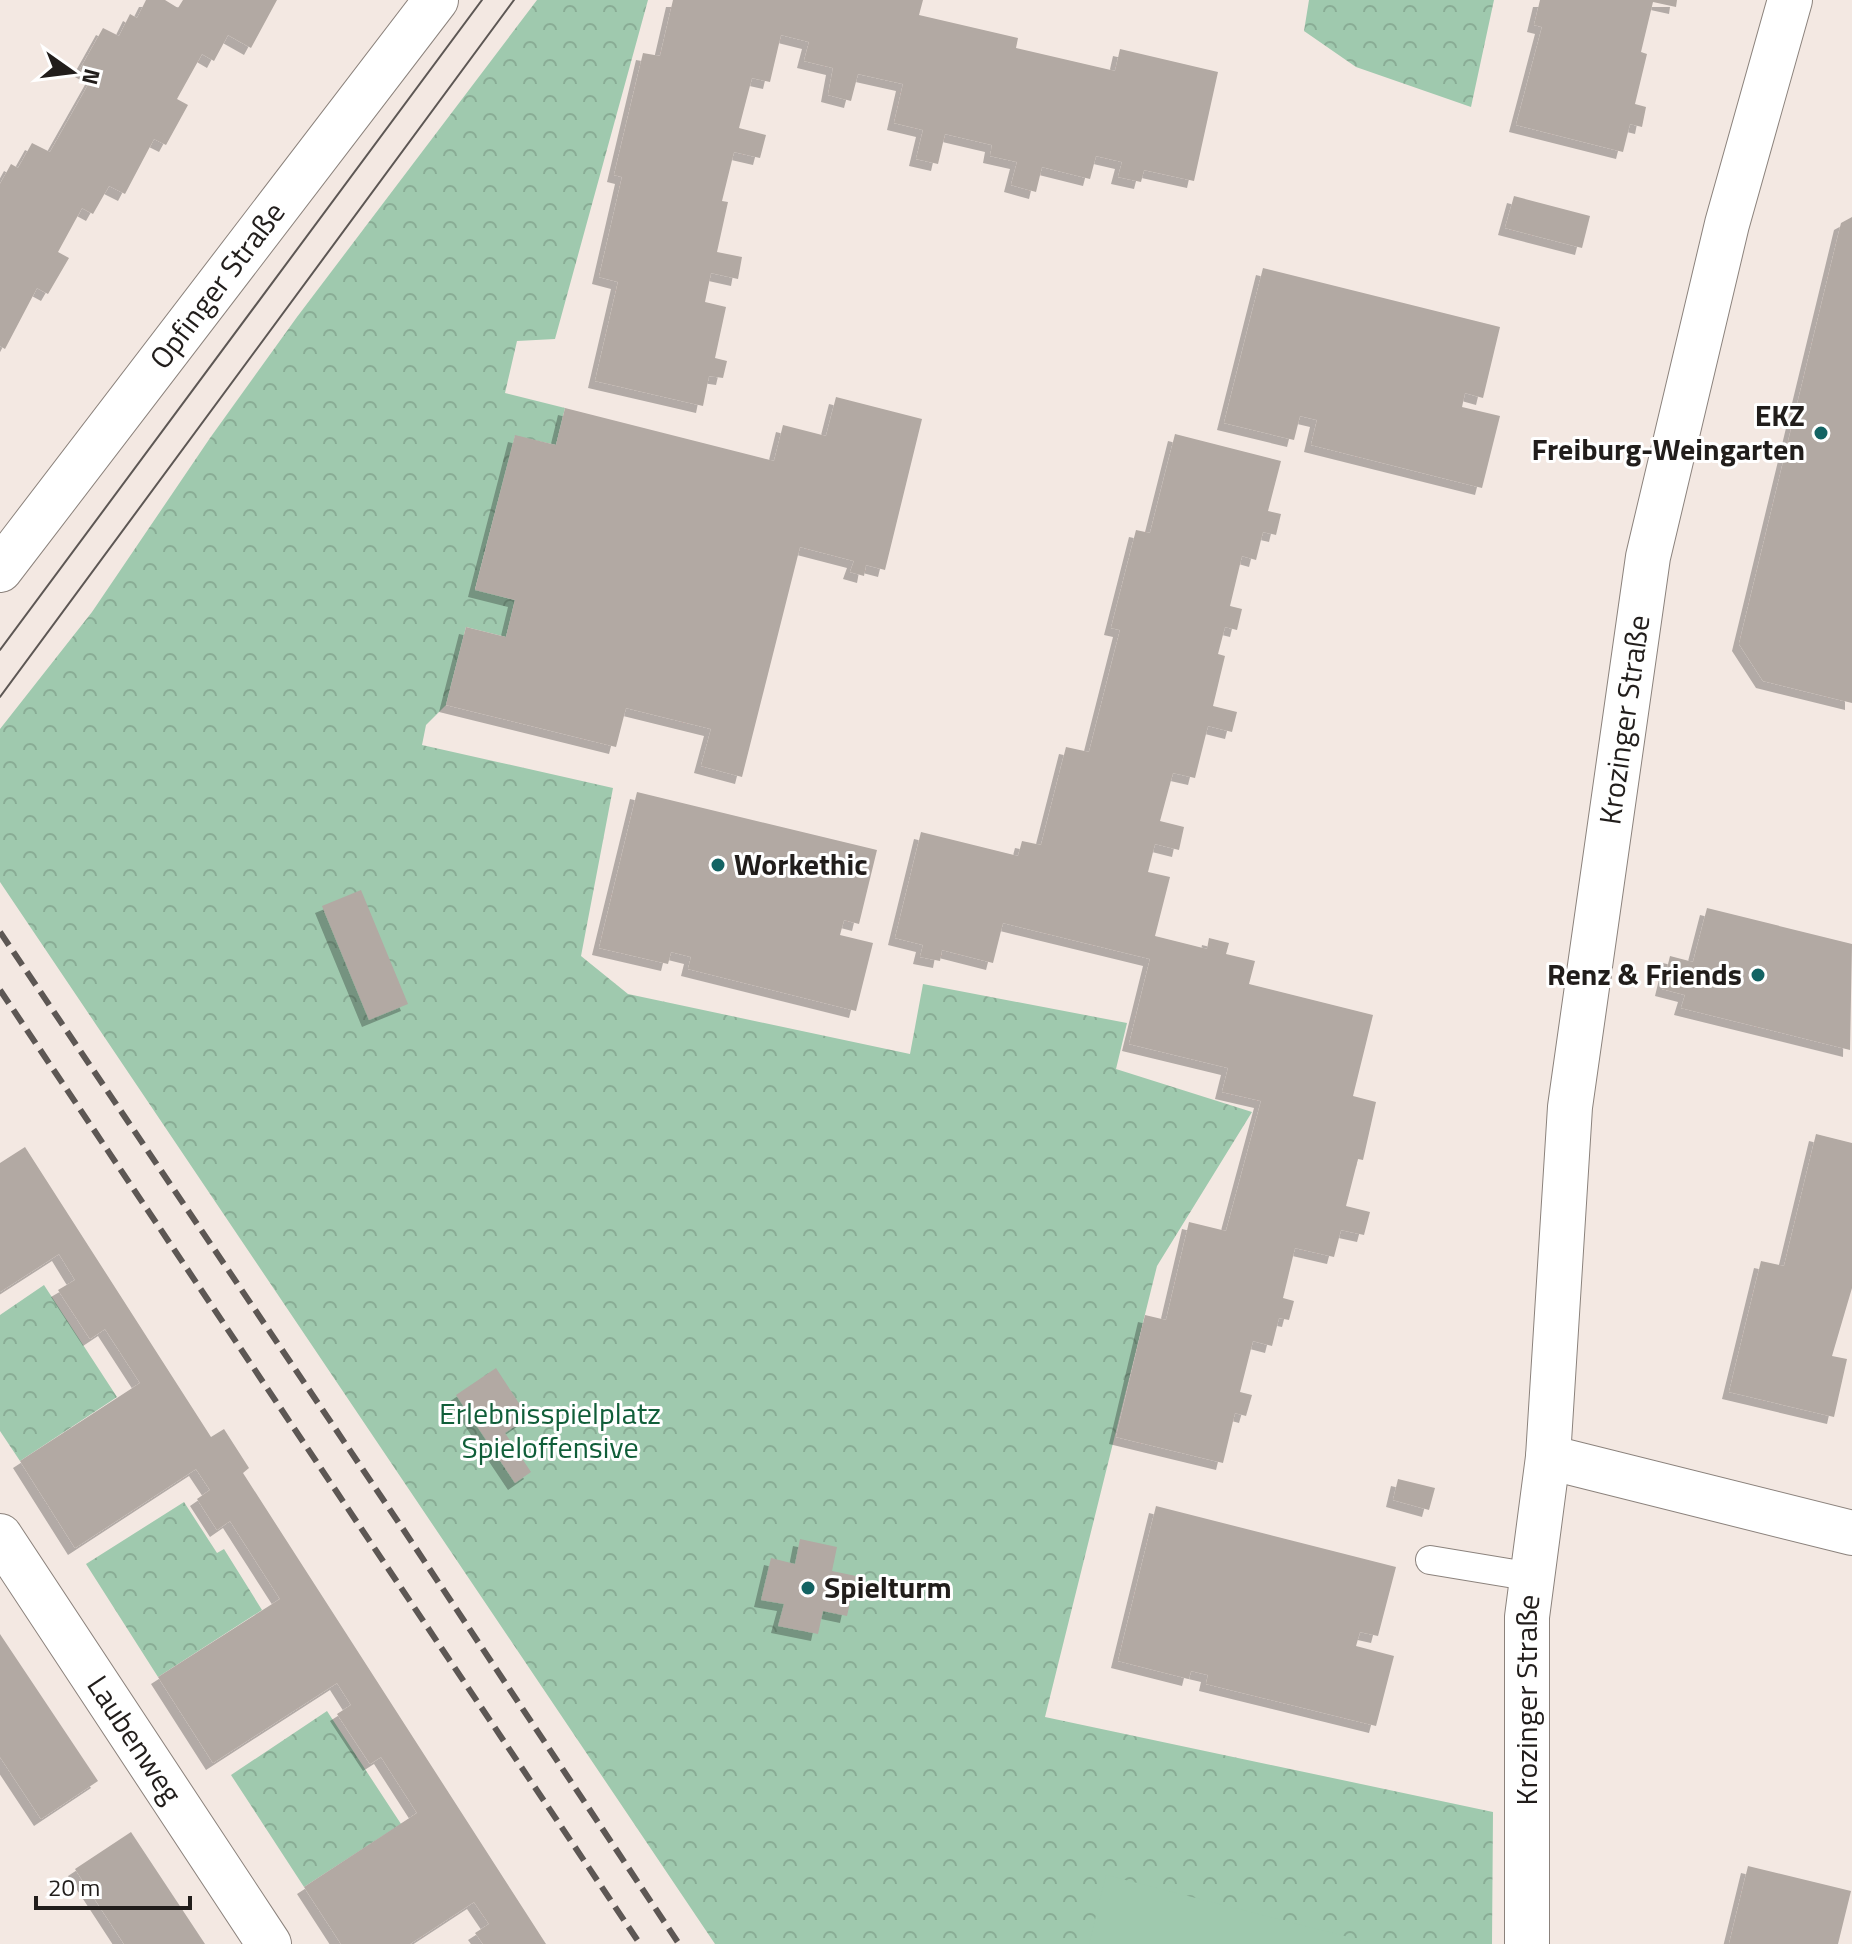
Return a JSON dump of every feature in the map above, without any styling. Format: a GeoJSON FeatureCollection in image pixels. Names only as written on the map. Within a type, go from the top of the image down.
{"type":"FeatureCollection","features":[{"type":"Feature","properties":{"kind":"street","name":"Opfinger Straße"},"geometry":{"type":"LineString","coordinates":[[0,570],[436,0]]}},
{"type":"Feature","properties":{"kind":"street","name":"Krozinger Straße"},"geometry":{"type":"LineString","coordinates":[[1527,1944],[1527,1617],[1548,1457],[1570,1107],[1648,557],[1727,224],[1790,0]]}},
{"type":"Feature","properties":{"kind":"street"},"geometry":{"type":"LineString","coordinates":[[1548,1457],[1852,1533]]}},
{"type":"Feature","properties":{"kind":"street","name":"Laubenweg"},"geometry":{"type":"LineString","coordinates":[[0,1536],[269,1944]]}},
{"type":"Feature","properties":{"kind":"lane"},"geometry":{"type":"LineString","coordinates":[[1430,1560],[1533,1577]]}},
{"type":"Feature","properties":{"kind":"green space","name":"Erlebnisspielplatz Spieloffensive"},"geometry":{"type":"Polygon","coordinates":[[[537,0],[648,0],[555,339],[517,341],[505,393],[565,408],[556,445],[515,436],[475,589],[515,600],[506,637],[466,627],[446,705],[426,725],[422,745],[613,788],[581,956],[628,994],[910,1054],[923,984],[1127,1023],[1116,1069],[1252,1112],[1157,1266],[1045,1717],[1493,1812],[1492,1944],[715,1944],[0,882],[0,729],[92,612],[297,317],[537,0]]]}},
{"type":"Feature","properties":{"kind":"green space"},"geometry":{"type":"Polygon","coordinates":[[[1309,0],[1494,0],[1471,107],[1356,67],[1304,31],[1309,0]]]}},
{"type":"Feature","properties":{"kind":"green space"},"geometry":{"type":"Polygon","coordinates":[[[44,1285],[117,1397],[20,1461],[0,1431],[0,1315],[44,1285]]]}},
{"type":"Feature","properties":{"kind":"green space"},"geometry":{"type":"Polygon","coordinates":[[[184,1502],[217,1553],[224,1549],[262,1610],[158,1677],[86,1564],[184,1502]]]}},
{"type":"Feature","properties":{"kind":"green space"},"geometry":{"type":"Polygon","coordinates":[[[327,1711],[401,1824],[304,1887],[231,1775],[327,1711]]]}},
{"type":"Feature","properties":{"kind":"green space"},"geometry":{"type":"Polygon","coordinates":[[[1106,1875],[1368,1942],[1089,1944],[1106,1875]]]}},
{"type":"Feature","properties":{"kind":"building"},"geometry":{"type":"Polygon","coordinates":[[[146,0],[165,0],[178,8],[183,0],[277,0],[251,48],[228,35],[214,61],[202,54],[177,99],[188,105],[166,145],[154,139],[125,194],[109,186],[93,214],[82,208],[58,252],[69,258],[48,294],[37,288],[5,349],[0,346],[0,184],[11,164],[18,168],[32,143],[50,152],[93,76],[80,69],[103,28],[119,36],[130,14],[137,18],[146,0]]]}},
{"type":"Feature","properties":{"kind":"building"},"geometry":{"type":"Polygon","coordinates":[[[673,0],[923,0],[919,15],[1018,38],[1016,48],[1115,71],[1120,49],[1218,72],[1194,181],[1144,170],[1141,182],[1118,177],[1122,162],[1096,156],[1090,179],[1042,167],[1036,192],[1011,185],[1017,162],[990,156],[992,145],[945,134],[938,164],[916,159],[923,130],[894,123],[903,84],[858,74],[851,101],[828,95],[833,68],[804,61],[809,42],[781,35],[770,82],[752,78],[739,128],[766,135],[760,158],[734,152],[722,201],[728,202],[717,252],[742,257],[738,279],[711,273],[705,302],[726,307],[715,358],[727,361],[723,378],[709,376],[703,406],[595,381],[618,282],[599,277],[622,177],[614,175],[643,53],[660,56],[673,0]]]}},
{"type":"Feature","properties":{"kind":"building"},"geometry":{"type":"Polygon","coordinates":[[[1540,0],[1677,0],[1676,7],[1653,2],[1641,52],[1647,54],[1635,104],[1646,107],[1642,127],[1630,124],[1623,152],[1516,125],[1542,27],[1534,25],[1540,0]]]}},
{"type":"Feature","properties":{"kind":"building"},"geometry":{"type":"Polygon","coordinates":[[[1514,196],[1590,216],[1582,248],[1505,228],[1514,196]]]}},
{"type":"Feature","properties":{"kind":"building","name":"EKZ Freiburg-Weingarten"},"geometry":{"type":"Polygon","coordinates":[[[1852,217],[1852,703],[1763,681],[1739,644],[1841,223],[1852,217]]]}},
{"type":"Feature","properties":{"kind":"building"},"geometry":{"type":"Polygon","coordinates":[[[1263,268],[1500,327],[1483,398],[1465,393],[1462,407],[1500,416],[1482,488],[1311,445],[1317,420],[1300,416],[1294,440],[1224,423],[1263,268]]]}},
{"type":"Feature","properties":{"kind":"building"},"geometry":{"type":"Polygon","coordinates":[[[836,397],[922,419],[885,570],[866,565],[864,576],[850,572],[854,561],[800,547],[742,777],[701,766],[711,729],[626,708],[616,747],[446,705],[466,627],[506,637],[515,600],[475,590],[515,435],[556,445],[565,408],[774,461],[783,425],[826,436],[836,397]]]}},
{"type":"Feature","properties":{"kind":"building"},"geometry":{"type":"Polygon","coordinates":[[[1175,434],[1281,461],[1268,511],[1281,514],[1276,535],[1263,532],[1256,560],[1242,556],[1230,606],[1242,609],[1237,630],[1225,627],[1218,654],[1225,656],[1213,706],[1237,712],[1232,732],[1208,726],[1195,778],[1173,773],[1160,821],[1184,827],[1179,850],[1155,844],[1148,872],[1170,877],[1155,936],[1207,949],[1209,938],[1229,943],[1226,954],[1255,961],[1249,984],[1373,1015],[1353,1096],[1376,1102],[1363,1160],[1358,1159],[1346,1206],[1370,1212],[1364,1235],[1341,1230],[1334,1257],[1295,1248],[1283,1298],[1294,1301],[1289,1320],[1279,1318],[1272,1346],[1253,1341],[1240,1392],[1252,1395],[1246,1416],[1235,1413],[1223,1463],[1116,1437],[1145,1315],[1166,1320],[1189,1222],[1226,1231],[1261,1101],[1222,1092],[1228,1068],[1129,1044],[1150,959],[1003,923],[993,963],[942,950],[940,961],[920,957],[923,945],[895,938],[921,832],[1018,856],[1022,841],[1041,845],[1066,747],[1089,752],[1120,630],[1111,628],[1136,530],[1150,533],[1175,434]]]}},
{"type":"Feature","properties":{"kind":"building"},"geometry":{"type":"Polygon","coordinates":[[[637,792],[877,850],[859,924],[844,920],[840,935],[873,943],[856,1011],[688,969],[691,957],[671,952],[668,964],[599,948],[637,792]]]}},
{"type":"Feature","properties":{"kind":"building"},"geometry":{"type":"Polygon","coordinates":[[[361,890],[408,1004],[369,1020],[322,906],[361,890]]]}},
{"type":"Feature","properties":{"kind":"building","name":"Renz & Friends"},"geometry":{"type":"Polygon","coordinates":[[[1707,908],[1852,944],[1850,1050],[1681,1008],[1685,995],[1662,989],[1670,956],[1693,962],[1707,908]]]}},
{"type":"Feature","properties":{"kind":"building"},"geometry":{"type":"Polygon","coordinates":[[[1816,1134],[1852,1143],[1852,1288],[1832,1356],[1847,1359],[1834,1417],[1729,1392],[1761,1261],[1784,1266],[1816,1134]]]}},
{"type":"Feature","properties":{"kind":"building"},"geometry":{"type":"Polygon","coordinates":[[[25,1147],[211,1437],[224,1429],[249,1468],[243,1473],[546,1944],[483,1944],[475,1933],[489,1924],[474,1902],[410,1944],[341,1944],[304,1887],[417,1813],[381,1757],[370,1764],[337,1714],[351,1705],[337,1683],[213,1763],[158,1677],[280,1599],[230,1521],[217,1530],[197,1499],[210,1490],[196,1469],[75,1548],[20,1461],[140,1383],[105,1329],[90,1339],[58,1290],[75,1280],[59,1254],[0,1292],[0,1163],[25,1147]]]}},
{"type":"Feature","properties":{"kind":"building"},"geometry":{"type":"Polygon","coordinates":[[[496,1368],[528,1417],[505,1433],[531,1472],[515,1483],[456,1395],[496,1368]]]}},
{"type":"Feature","properties":{"kind":"building"},"geometry":{"type":"Polygon","coordinates":[[[1398,1479],[1435,1488],[1429,1510],[1393,1500],[1398,1479]]]}},
{"type":"Feature","properties":{"kind":"building"},"geometry":{"type":"Polygon","coordinates":[[[1156,1506],[1396,1567],[1378,1636],[1360,1632],[1356,1646],[1394,1656],[1376,1726],[1206,1684],[1208,1675],[1191,1671],[1189,1679],[1118,1661],[1156,1506]]]}},
{"type":"Feature","properties":{"kind":"building","name":"Spielturm"},"geometry":{"type":"Polygon","coordinates":[[[800,1539],[837,1547],[832,1571],[856,1576],[847,1616],[823,1611],[818,1634],[778,1626],[784,1604],[761,1600],[771,1558],[795,1564],[800,1539]]]}},
{"type":"Feature","properties":{"kind":"building"},"geometry":{"type":"Polygon","coordinates":[[[0,1634],[98,1781],[41,1819],[0,1757],[0,1634]]]}},
{"type":"Feature","properties":{"kind":"building"},"geometry":{"type":"Polygon","coordinates":[[[131,1832],[205,1944],[124,1944],[75,1869],[131,1832]]]}},
{"type":"Feature","properties":{"kind":"building"},"geometry":{"type":"Polygon","coordinates":[[[1748,1866],[1851,1891],[1838,1944],[1729,1944],[1748,1866]]]}},
{"type":"Feature","properties":{"kind":"tram line"},"geometry":{"type":"LineString","coordinates":[[0,650],[482,0]]}},
{"type":"Feature","properties":{"kind":"tram line"},"geometry":{"type":"LineString","coordinates":[[0,697],[514,0]]}},
{"type":"Feature","properties":{"kind":"railway"},"geometry":{"type":"LineString","coordinates":[[0,932],[679,1944]]}},
{"type":"Feature","properties":{"kind":"railway"},"geometry":{"type":"LineString","coordinates":[[0,990],[640,1944]]}},
{"type":"Feature","properties":{"kind":"place","name":"EKZ Freiburg-Weingarten"},"geometry":{"type":"Point","coordinates":[1821,433]}},
{"type":"Feature","properties":{"kind":"place","name":"Workethic"},"geometry":{"type":"Point","coordinates":[718,865]}},
{"type":"Feature","properties":{"kind":"place","name":"Renz & Friends"},"geometry":{"type":"Point","coordinates":[1758,975]}},
{"type":"Feature","properties":{"kind":"place","name":"Spielturm"},"geometry":{"type":"Point","coordinates":[808,1588]}}]}
